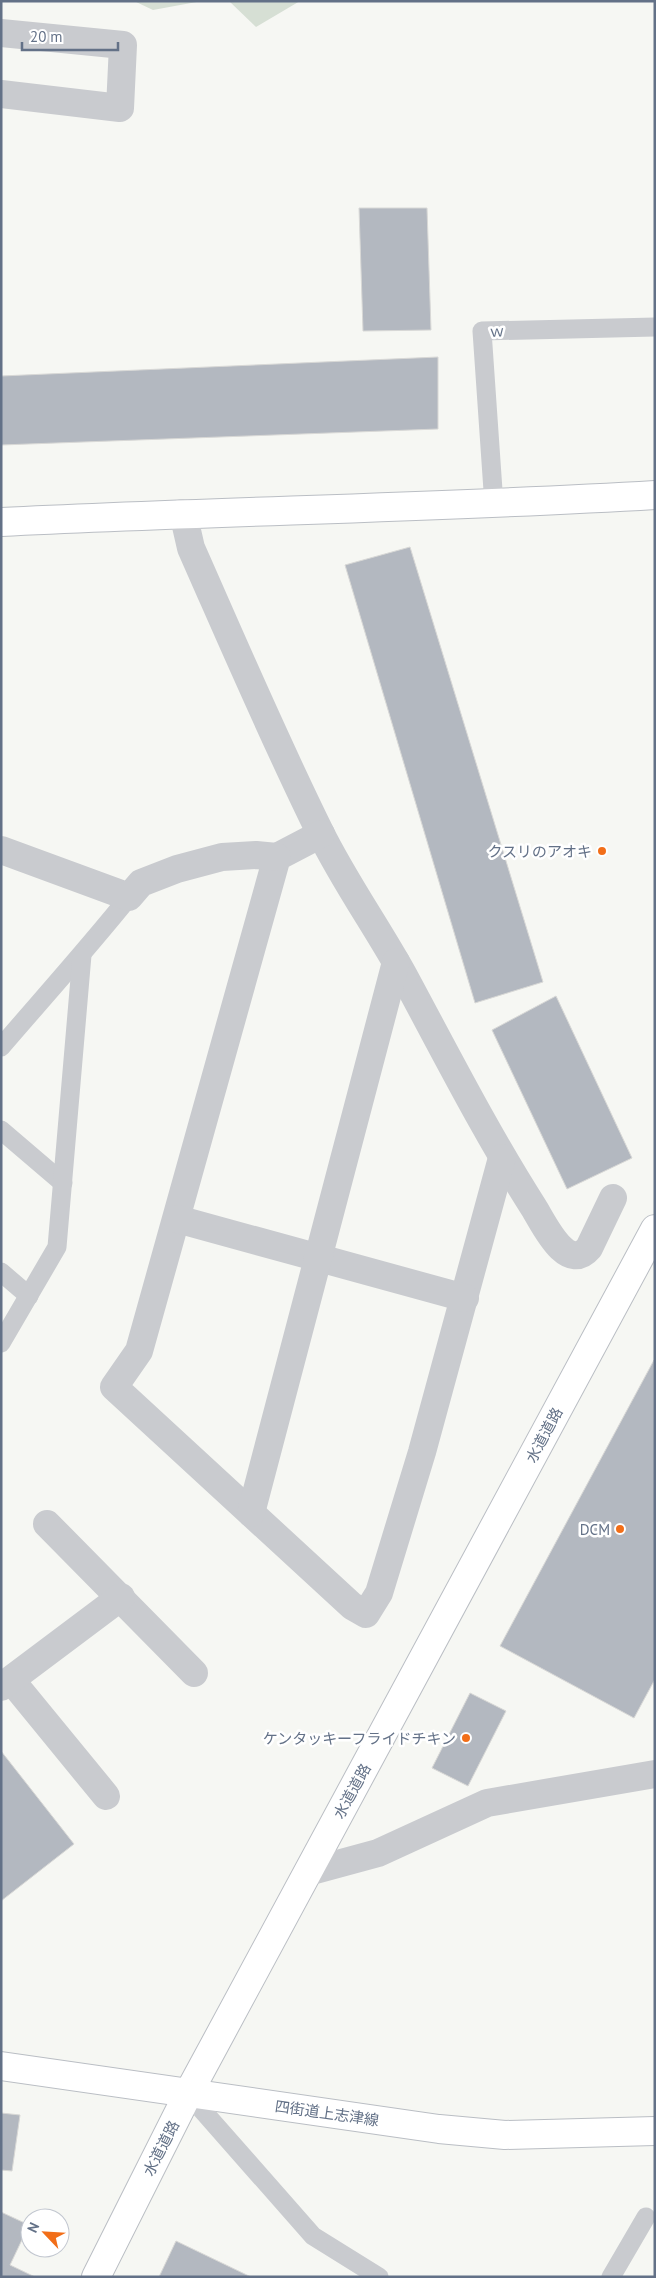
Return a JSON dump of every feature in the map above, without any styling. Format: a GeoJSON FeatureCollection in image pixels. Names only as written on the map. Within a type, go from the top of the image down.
{"type":"FeatureCollection","features":[{"type":"Feature","properties":{"kind":"street"},"geometry":{"type":"LineString","coordinates":[[1,34],[123,44],[120,108],[1,94]]}},
{"type":"Feature","properties":{"kind":"street"},"geometry":{"type":"LineString","coordinates":[[1,522],[183,513],[494,505],[655,496]]}},
{"type":"Feature","properties":{"kind":"street"},"geometry":{"type":"LineString","coordinates":[[183,513],[190,548],[321,834],[396,962],[502,1158],[555,1241],[568,1255],[576,1257],[584,1254],[589,1248],[614,1198]]}},
{"type":"Feature","properties":{"kind":"street"},"geometry":{"type":"LineString","coordinates":[[1,850],[129,897],[141,883],[177,869],[222,857],[256,855],[277,857],[321,834]]}},
{"type":"Feature","properties":{"kind":"street"},"geometry":{"type":"LineString","coordinates":[[277,857],[139,1351],[114,1387],[352,1606],[366,1614],[379,1593],[465,1298],[502,1158]]}},
{"type":"Feature","properties":{"kind":"street"},"geometry":{"type":"LineString","coordinates":[[251,1513],[396,962]]}},
{"type":"Feature","properties":{"kind":"street"},"geometry":{"type":"LineString","coordinates":[[177,1219],[465,1298]]}},
{"type":"Feature","properties":{"kind":"street","name":"水道道路"},"geometry":{"type":"LineString","coordinates":[[96,2277],[188,2094],[655,1229]]}},
{"type":"Feature","properties":{"kind":"street"},"geometry":{"type":"LineString","coordinates":[[47,1524],[194,1673]]}},
{"type":"Feature","properties":{"kind":"street"},"geometry":{"type":"LineString","coordinates":[[106,1796],[6,1684],[121,1597]]}},
{"type":"Feature","properties":{"kind":"street"},"geometry":{"type":"LineString","coordinates":[[308,1872],[378,1853],[487,1803],[655,1774]]}},
{"type":"Feature","properties":{"kind":"street","name":"四街道上志津線"},"geometry":{"type":"LineString","coordinates":[[1,2066],[439,2129],[506,2135],[655,2131]]}},
{"type":"Feature","properties":{"kind":"lane","name":"ｗ"},"geometry":{"type":"LineString","coordinates":[[494,505],[482,331],[655,327]]}},
{"type":"Feature","properties":{"kind":"lane"},"geometry":{"type":"LineString","coordinates":[[2,1043],[82,955],[129,897]]}},
{"type":"Feature","properties":{"kind":"lane"},"geometry":{"type":"LineString","coordinates":[[1,1343],[57,1247],[82,955]]}},
{"type":"Feature","properties":{"kind":"lane"},"geometry":{"type":"LineString","coordinates":[[1,1130],[63,1184]]}},
{"type":"Feature","properties":{"kind":"lane"},"geometry":{"type":"LineString","coordinates":[[1,1272],[29,1296]]}},
{"type":"Feature","properties":{"kind":"lane"},"geometry":{"type":"LineString","coordinates":[[188,2094],[313,2236],[380,2277]]}},
{"type":"Feature","properties":{"kind":"lane"},"geometry":{"type":"LineString","coordinates":[[611,2277],[646,2217]]}},
{"type":"Feature","properties":{"kind":"shaded area"},"geometry":{"type":"Polygon","coordinates":[[[134,1],[202,1],[153,10],[134,1]]]}},
{"type":"Feature","properties":{"kind":"shaded area"},"geometry":{"type":"Polygon","coordinates":[[[229,1],[300,1],[256,27],[229,1]]]}},
{"type":"Feature","properties":{"kind":"building"},"geometry":{"type":"Polygon","coordinates":[[[359,208],[427,208],[431,330],[363,331],[359,208]]]}},
{"type":"Feature","properties":{"kind":"building"},"geometry":{"type":"Polygon","coordinates":[[[438,357],[438,429],[1,445],[1,376],[438,357]]]}},
{"type":"Feature","properties":{"kind":"building"},"geometry":{"type":"Polygon","coordinates":[[[410,547],[543,982],[475,1003],[345,565],[410,547]]]}},
{"type":"Feature","properties":{"kind":"building"},"geometry":{"type":"Polygon","coordinates":[[[556,996],[632,1158],[567,1189],[492,1030],[556,996]]]}},
{"type":"Feature","properties":{"kind":"building"},"geometry":{"type":"Polygon","coordinates":[[[654,1360],[655,1679],[634,1718],[500,1646],[654,1360]]]}},
{"type":"Feature","properties":{"kind":"building"},"geometry":{"type":"Polygon","coordinates":[[[470,1693],[506,1711],[468,1786],[432,1768],[470,1693]]]}},
{"type":"Feature","properties":{"kind":"building"},"geometry":{"type":"Polygon","coordinates":[[[1,1751],[74,1844],[1,1901],[1,1751]]]}},
{"type":"Feature","properties":{"kind":"building"},"geometry":{"type":"Polygon","coordinates":[[[1,2113],[20,2115],[12,2171],[1,2170],[1,2113]]]}},
{"type":"Feature","properties":{"kind":"building"},"geometry":{"type":"Polygon","coordinates":[[[1,2212],[20,2221],[20,2244],[10,2265],[35,2277],[1,2277],[1,2212]]]}},
{"type":"Feature","properties":{"kind":"building"},"geometry":{"type":"Polygon","coordinates":[[[176,2241],[251,2277],[159,2277],[176,2241]]]}},
{"type":"Feature","properties":{"kind":"place","name":"クスリのアオキ"},"geometry":{"type":"Point","coordinates":[602,851]}},
{"type":"Feature","properties":{"kind":"place","name":"DCM"},"geometry":{"type":"Point","coordinates":[620,1529]}},
{"type":"Feature","properties":{"kind":"place","name":"ケンタッキーフライドチキン"},"geometry":{"type":"Point","coordinates":[466,1738]}}]}
